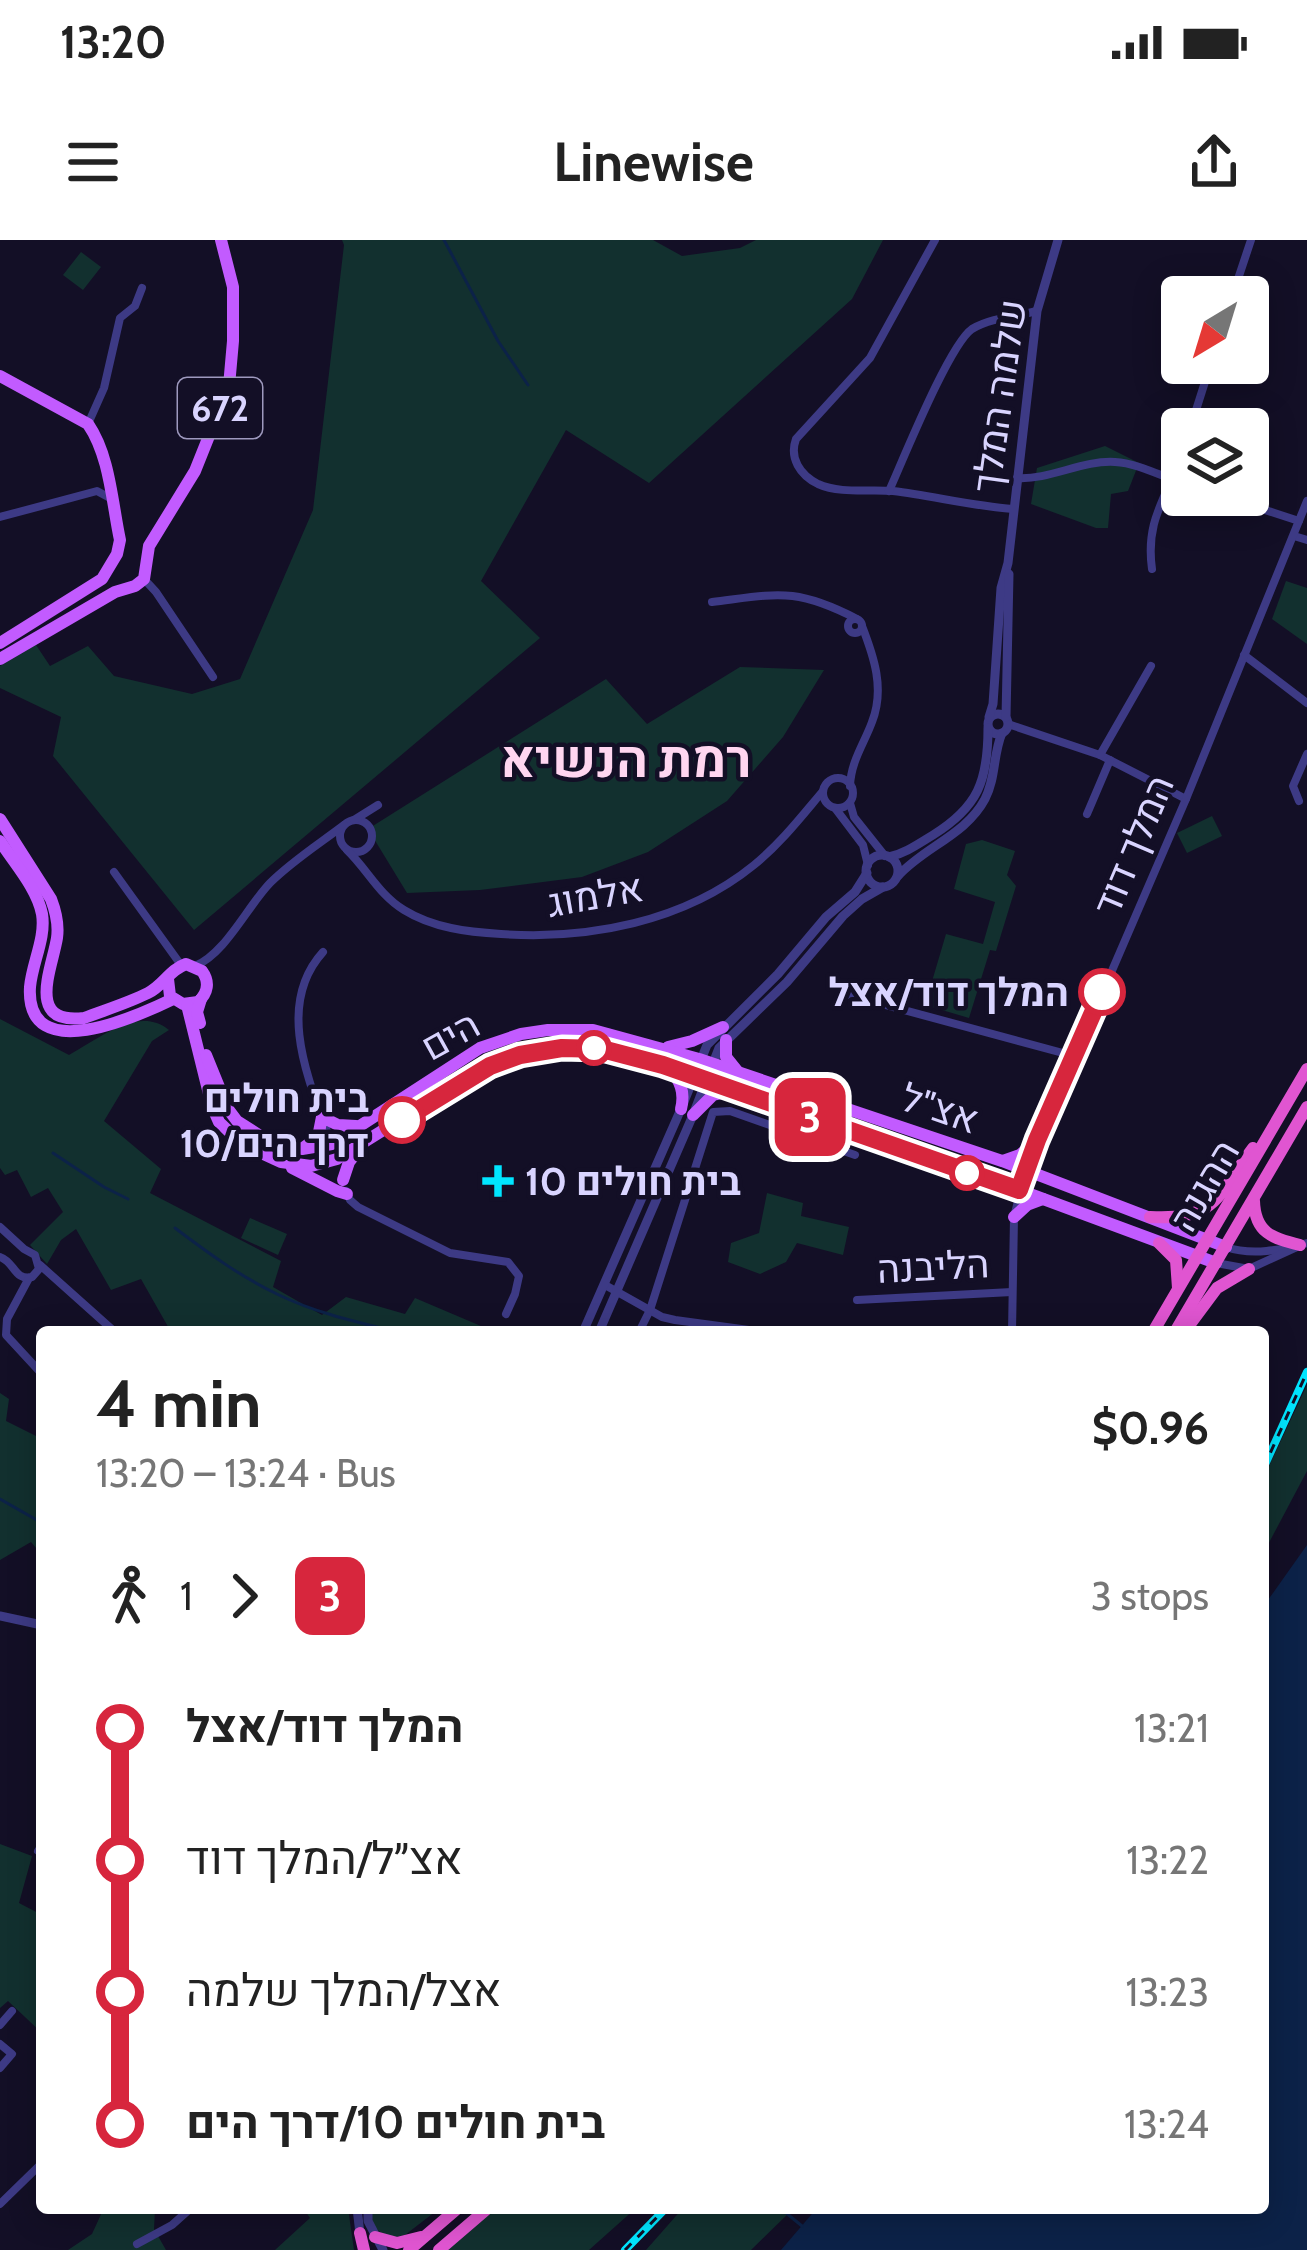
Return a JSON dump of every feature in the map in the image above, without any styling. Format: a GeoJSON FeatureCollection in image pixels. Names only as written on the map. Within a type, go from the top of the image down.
{"type":"FeatureCollection","features":[{"type":"Feature","properties":{"kind":"highway","name":"ההגנה"},"geometry":{"type":"LineString","coordinates":[[1156,1326],[1307,1069]]}},
{"type":"Feature","properties":{"kind":"highway"},"geometry":{"type":"LineString","coordinates":[[1150,1217],[1186,1216],[1214,1202],[1286,1104]]}},
{"type":"Feature","properties":{"kind":"highway","name":"ההגנה"},"geometry":{"type":"LineString","coordinates":[[1183,1326],[1307,1107]]}},
{"type":"Feature","properties":{"kind":"highway"},"geometry":{"type":"LineString","coordinates":[[1254,1199],[1255,1218],[1262,1229],[1279,1239],[1304,1244]]}},
{"type":"Feature","properties":{"kind":"highway"},"geometry":{"type":"LineString","coordinates":[[1159,1243],[1176,1260],[1178,1288]]}},
{"type":"Feature","properties":{"kind":"highway"},"geometry":{"type":"LineString","coordinates":[[1185,1326],[1217,1288],[1249,1269]]}},
{"type":"Feature","properties":{"kind":"highway"},"geometry":{"type":"LineString","coordinates":[[409,2250],[451,2214]]}},
{"type":"Feature","properties":{"kind":"highway"},"geometry":{"type":"LineString","coordinates":[[439,2250],[481,2214]]}},
{"type":"Feature","properties":{"kind":"highway"},"geometry":{"type":"LineString","coordinates":[[360,2233],[369,2246],[428,2234]]}},
{"type":"Feature","properties":{"kind":"main road","name":"672"},"geometry":{"type":"LineString","coordinates":[[144,579],[148,546],[195,471],[229,386],[233,287],[221,240]]}},
{"type":"Feature","properties":{"kind":"main road"},"geometry":{"type":"LineString","coordinates":[[0,376],[88,424],[102,454],[120,541],[109,571],[97,584],[0,643]]}},
{"type":"Feature","properties":{"kind":"main road"},"geometry":{"type":"LineString","coordinates":[[117,554],[133,551],[145,561]]}},
{"type":"Feature","properties":{"kind":"main road"},"geometry":{"type":"LineString","coordinates":[[109,571],[124,588]]}},
{"type":"Feature","properties":{"kind":"main road"},"geometry":{"type":"LineString","coordinates":[[0,659],[144,579]]}},
{"type":"Feature","properties":{"kind":"main road"},"geometry":{"type":"LineString","coordinates":[[0,819],[56,913],[57,938],[45,988],[53,1011],[72,1019],[84,1018],[148,994],[168,980]]}},
{"type":"Feature","properties":{"kind":"main road"},"geometry":{"type":"LineString","coordinates":[[0,841],[42,913],[30,991],[41,1021],[61,1032],[80,1033],[180,1002],[201,999],[207,980],[202,971],[188,966],[171,972],[168,992],[180,1002],[219,1123],[242,1144],[332,1189],[345,1187],[353,1156],[370,1141]]}},
{"type":"Feature","properties":{"kind":"main road","name":"הים"},"geometry":{"type":"LineString","coordinates":[[201,999],[197,1012],[207,1060],[232,1116],[268,1141],[302,1149],[332,1144],[481,1048],[521,1034],[593,1030],[706,1062]]}},
{"type":"Feature","properties":{"kind":"main road"},"geometry":{"type":"LineString","coordinates":[[662,1048],[724,1034],[726,1057],[739,1073]]}},
{"type":"Feature","properties":{"kind":"main road","name":"הים"},"geometry":{"type":"LineString","coordinates":[[281,1162],[311,1166],[337,1159],[490,1066],[541,1050],[623,1053],[700,1079]]}},
{"type":"Feature","properties":{"kind":"main road","name":"אצ\"ל"},"geometry":{"type":"LineString","coordinates":[[706,1062],[1002,1161],[1226,1247]]}},
{"type":"Feature","properties":{"kind":"main road"},"geometry":{"type":"LineString","coordinates":[[663,1065],[680,1083],[687,1112],[734,1090]]}},
{"type":"Feature","properties":{"kind":"main road","name":"אצ\"ל"},"geometry":{"type":"LineString","coordinates":[[700,1079],[1216,1263]]}},
{"type":"Feature","properties":{"kind":"main road"},"geometry":{"type":"LineString","coordinates":[[302,1149],[317,1137],[322,1117],[338,1125],[362,1126]]}},
{"type":"Feature","properties":{"kind":"main road"},"geometry":{"type":"LineString","coordinates":[[1002,1161],[1020,1155],[1037,1140]]}},
{"type":"Feature","properties":{"kind":"main road"},"geometry":{"type":"LineString","coordinates":[[1014,1217],[1043,1199]]}},
{"type":"Feature","properties":{"kind":"street"},"geometry":{"type":"LineString","coordinates":[[934,240],[870,358],[803,428],[792,450],[795,462],[824,486],[1013,509]]}},
{"type":"Feature","properties":{"kind":"street","name":"שלמה המלך"},"geometry":{"type":"LineString","coordinates":[[898,876],[978,811],[992,784],[1005,725],[1008,563],[1037,311],[1058,240]]}},
{"type":"Feature","properties":{"kind":"street"},"geometry":{"type":"LineString","coordinates":[[1239,276],[1251,240]]}},
{"type":"Feature","properties":{"kind":"street"},"geometry":{"type":"LineString","coordinates":[[88,424],[104,388],[120,317],[135,306],[142,287]]}},
{"type":"Feature","properties":{"kind":"street"},"geometry":{"type":"LineString","coordinates":[[889,491],[963,338],[986,324],[1037,311]]}},
{"type":"Feature","properties":{"kind":"street"},"geometry":{"type":"LineString","coordinates":[[1017,478],[1099,462],[1121,462],[1161,475]]}},
{"type":"Feature","properties":{"kind":"street"},"geometry":{"type":"LineString","coordinates":[[0,517],[97,490],[110,498]]}},
{"type":"Feature","properties":{"kind":"street","name":"המלך דוד"},"geometry":{"type":"LineString","coordinates":[[1012,1326],[1014,1217],[1026,1170],[1186,799],[1307,501]]}},
{"type":"Feature","properties":{"kind":"street"},"geometry":{"type":"LineString","coordinates":[[1152,569],[1149,548],[1161,505]]}},
{"type":"Feature","properties":{"kind":"street"},"geometry":{"type":"LineString","coordinates":[[1269,511],[1299,521]]}},
{"type":"Feature","properties":{"kind":"street"},"geometry":{"type":"LineString","coordinates":[[1294,536],[1307,540]]}},
{"type":"Feature","properties":{"kind":"street","name":"שלמה המלך"},"geometry":{"type":"LineString","coordinates":[[887,856],[907,852],[953,823],[966,811],[982,781],[1001,589],[1008,563]]}},
{"type":"Feature","properties":{"kind":"street"},"geometry":{"type":"LineString","coordinates":[[144,579],[214,677]]}},
{"type":"Feature","properties":{"kind":"street"},"geometry":{"type":"LineString","coordinates":[[712,602],[784,593],[811,598],[860,622],[877,675],[878,699],[855,758],[823,791],[824,799],[844,817],[863,845],[870,881],[883,887]]}},
{"type":"Feature","properties":{"kind":"street"},"geometry":{"type":"LineString","coordinates":[[834,608],[871,651]]}},
{"type":"Feature","properties":{"kind":"street"},"geometry":{"type":"LineString","coordinates":[[850,629],[858,632],[860,622]]}},
{"type":"Feature","properties":{"kind":"street"},"geometry":{"type":"LineString","coordinates":[[1244,655],[1307,703]]}},
{"type":"Feature","properties":{"kind":"street"},"geometry":{"type":"LineString","coordinates":[[1087,814],[1105,757],[1151,666]]}},
{"type":"Feature","properties":{"kind":"street"},"geometry":{"type":"LineString","coordinates":[[1005,725],[994,734],[989,723],[997,713],[1005,725],[1105,757],[1186,799]]}},
{"type":"Feature","properties":{"kind":"street"},"geometry":{"type":"LineString","coordinates":[[1299,801],[1293,786],[1307,754]]}},
{"type":"Feature","properties":{"kind":"street"},"geometry":{"type":"LineString","coordinates":[[809,811],[843,807],[850,801],[855,758]]}},
{"type":"Feature","properties":{"kind":"street"},"geometry":{"type":"LineString","coordinates":[[834,779],[850,786]]}},
{"type":"Feature","properties":{"kind":"street","name":"אלמוג"},"geometry":{"type":"LineString","coordinates":[[345,848],[390,901],[410,914],[461,930],[550,936],[606,931],[658,915],[735,879],[809,811],[823,791]]}},
{"type":"Feature","properties":{"kind":"street"},"geometry":{"type":"LineString","coordinates":[[601,1326],[700,1079],[707,1045],[787,982],[862,899],[898,876],[897,865],[854,817],[850,801]]}},
{"type":"Feature","properties":{"kind":"street"},"geometry":{"type":"LineString","coordinates":[[114,872],[188,966],[206,962],[274,880],[378,805],[364,859],[373,881]]}},
{"type":"Feature","properties":{"kind":"street"},"geometry":{"type":"LineString","coordinates":[[349,823],[365,823],[371,830]]}},
{"type":"Feature","properties":{"kind":"street"},"geometry":{"type":"LineString","coordinates":[[345,848],[340,836],[349,823]]}},
{"type":"Feature","properties":{"kind":"street"},"geometry":{"type":"LineString","coordinates":[[311,849],[334,843],[358,853],[367,849]]}},
{"type":"Feature","properties":{"kind":"street"},"geometry":{"type":"LineString","coordinates":[[724,1034],[826,917],[855,892],[875,857],[887,856]]}},
{"type":"Feature","properties":{"kind":"street"},"geometry":{"type":"LineString","coordinates":[[207,980],[226,939]]}},
{"type":"Feature","properties":{"kind":"street"},"geometry":{"type":"LineString","coordinates":[[322,952],[301,986],[298,1022],[345,1187],[358,1207],[451,1252],[508,1262],[519,1276],[506,1314]]}},
{"type":"Feature","properties":{"kind":"street"},"geometry":{"type":"LineString","coordinates":[[841,993],[1074,1056]]}},
{"type":"Feature","properties":{"kind":"street","name":"אצ\"ל"},"geometry":{"type":"LineString","coordinates":[[650,1310],[713,1112],[730,1111],[855,1155]]}},
{"type":"Feature","properties":{"kind":"street"},"geometry":{"type":"LineString","coordinates":[[586,1326],[687,1112]]}},
{"type":"Feature","properties":{"kind":"street"},"geometry":{"type":"LineString","coordinates":[[0,1227],[108,1326]]}},
{"type":"Feature","properties":{"kind":"street"},"geometry":{"type":"LineString","coordinates":[[1226,1247],[1246,1252],[1304,1244]]}},
{"type":"Feature","properties":{"kind":"street"},"geometry":{"type":"LineString","coordinates":[[1216,1263],[1249,1269],[1304,1244]]}},
{"type":"Feature","properties":{"kind":"street"},"geometry":{"type":"LineString","coordinates":[[13,1266],[17,1255],[29,1252]]}},
{"type":"Feature","properties":{"kind":"street"},"geometry":{"type":"LineString","coordinates":[[0,1257],[20,1277],[66,1288]]}},
{"type":"Feature","properties":{"kind":"street"},"geometry":{"type":"LineString","coordinates":[[36,1367],[5,1330],[40,1265]]}},
{"type":"Feature","properties":{"kind":"street"},"geometry":{"type":"LineString","coordinates":[[604,1285],[674,1320],[719,1326]]}},
{"type":"Feature","properties":{"kind":"street","name":"הליבנה"},"geometry":{"type":"LineString","coordinates":[[857,1300],[1012,1292]]}},
{"type":"Feature","properties":{"kind":"street"},"geometry":{"type":"LineString","coordinates":[[642,1326],[650,1310]]}},
{"type":"Feature","properties":{"kind":"street"},"geometry":{"type":"LineString","coordinates":[[0,1616],[36,1624]]}},
{"type":"Feature","properties":{"kind":"street"},"geometry":{"type":"LineString","coordinates":[[0,2025],[12,2011]]}},
{"type":"Feature","properties":{"kind":"street"},"geometry":{"type":"LineString","coordinates":[[0,2044],[12,2054],[0,2068]]}},
{"type":"Feature","properties":{"kind":"street"},"geometry":{"type":"LineString","coordinates":[[0,2204],[36,2169]]}},
{"type":"Feature","properties":{"kind":"street"},"geometry":{"type":"LineString","coordinates":[[0,2186],[15,2191]]}},
{"type":"Feature","properties":{"kind":"street"},"geometry":{"type":"LineString","coordinates":[[137,2244],[184,2214]]}},
{"type":"Feature","properties":{"kind":"street"},"geometry":{"type":"LineString","coordinates":[[358,2214],[360,2233]]}},
{"type":"Feature","properties":{"kind":"street"},"geometry":{"type":"LineString","coordinates":[[368,2214],[369,2246],[383,2250]]}},
{"type":"Feature","properties":{"kind":"green space"},"geometry":{"type":"Polygon","coordinates":[[[342,240],[653,240],[682,256],[740,248],[756,240],[883,240],[852,299],[649,483],[566,430],[481,581],[540,638],[194,930],[53,756],[61,717],[0,688],[0,666],[36,645],[50,666],[88,646],[114,676],[192,694],[240,679],[313,510],[342,240]]]}},
{"type":"Feature","properties":{"kind":"green space"},"geometry":{"type":"Polygon","coordinates":[[[81,252],[101,267],[83,290],[63,275],[81,252]]]}},
{"type":"Feature","properties":{"kind":"green space"},"geometry":{"type":"Polygon","coordinates":[[[1105,446],[1139,463],[1128,491],[1111,494],[1108,528],[1031,504],[1037,468],[1105,446]]]}},
{"type":"Feature","properties":{"kind":"green space"},"geometry":{"type":"Polygon","coordinates":[[[1286,581],[1307,588],[1307,644],[1272,619],[1286,581]]]}},
{"type":"Feature","properties":{"kind":"green space"},"geometry":{"type":"Polygon","coordinates":[[[740,667],[824,670],[783,737],[727,801],[648,852],[582,877],[480,890],[407,893],[368,829],[606,679],[647,724],[740,667]]]}},
{"type":"Feature","properties":{"kind":"green space"},"geometry":{"type":"Polygon","coordinates":[[[1212,816],[1222,836],[1187,853],[1177,833],[1212,816]]]}},
{"type":"Feature","properties":{"kind":"green space"},"geometry":{"type":"Polygon","coordinates":[[[982,840],[1015,851],[1007,875],[1016,886],[969,1018],[925,1005],[946,934],[983,944],[995,902],[954,889],[966,844],[982,840]]]}},
{"type":"Feature","properties":{"kind":"green space"},"geometry":{"type":"Polygon","coordinates":[[[0,1019],[69,1055],[132,1023],[157,1023],[169,1030],[152,1041],[104,1121],[161,1169],[150,1193],[281,1261],[273,1287],[322,1315],[346,1297],[405,1314],[415,1298],[481,1326],[168,1326],[141,1279],[111,1290],[76,1229],[61,1240],[47,1264],[30,1245],[63,1212],[48,1188],[31,1197],[17,1170],[5,1175],[0,1168],[0,1019]]]}},
{"type":"Feature","properties":{"kind":"green space"},"geometry":{"type":"Polygon","coordinates":[[[767,1193],[803,1203],[801,1216],[849,1227],[843,1255],[797,1243],[786,1262],[760,1274],[728,1262],[731,1243],[759,1233],[767,1193]]]}},
{"type":"Feature","properties":{"kind":"green space"},"geometry":{"type":"Polygon","coordinates":[[[250,1218],[287,1234],[278,1255],[241,1238],[250,1218]]]}},
{"type":"Feature","properties":{"kind":"green space"},"geometry":{"type":"Polygon","coordinates":[[[1307,1385],[1307,1471],[1269,1543],[1269,1466],[1307,1385]]]}},
{"type":"Feature","properties":{"kind":"green space"},"geometry":{"type":"Polygon","coordinates":[[[0,1393],[9,1399],[6,1421],[36,1436],[36,1548],[31,1542],[0,1560],[0,1393]]]}},
{"type":"Feature","properties":{"kind":"green space"},"geometry":{"type":"Polygon","coordinates":[[[0,1844],[32,1856],[19,1903],[36,1912],[36,2027],[8,2001],[0,2008],[0,1844]]]}},
{"type":"Feature","properties":{"kind":"green space"},"geometry":{"type":"Polygon","coordinates":[[[101,2214],[155,2214],[154,2229],[166,2250],[68,2250],[92,2234],[101,2214]]]}},
{"type":"Feature","properties":{"kind":"green space"},"geometry":{"type":"Polygon","coordinates":[[[307,2214],[349,2214],[354,2250],[275,2250],[310,2218],[307,2214]]]}},
{"type":"Feature","properties":{"kind":"green space"},"geometry":{"type":"Polygon","coordinates":[[[372,2214],[432,2214],[405,2235],[391,2238],[375,2227],[372,2214]]]}},
{"type":"Feature","properties":{"kind":"green space"},"geometry":{"type":"Polygon","coordinates":[[[487,2214],[629,2214],[589,2250],[446,2250],[487,2214]]]}},
{"type":"Feature","properties":{"kind":"green space"},"geometry":{"type":"Polygon","coordinates":[[[678,2214],[788,2214],[751,2250],[646,2250],[678,2214]]]}},
{"type":"Feature","properties":{"kind":"water"},"geometry":{"type":"Polygon","coordinates":[[[1307,1545],[1307,2250],[781,2250],[812,2214],[1269,2214],[1269,1599],[1307,1545]]]}},
{"type":"Feature","properties":{"kind":"waterway"},"geometry":{"type":"LineString","coordinates":[[444,240],[498,341],[528,385]]}},
{"type":"Feature","properties":{"kind":"waterway"},"geometry":{"type":"LineString","coordinates":[[53,1153],[128,1199]]}},
{"type":"Feature","properties":{"kind":"waterway"},"geometry":{"type":"LineString","coordinates":[[175,1228],[279,1295],[374,1326]]}},
{"type":"Feature","properties":{"kind":"waterway"},"geometry":{"type":"LineString","coordinates":[[0,1499],[36,1520]]}},
{"type":"Feature","properties":{"kind":"waterway"},"geometry":{"type":"LineString","coordinates":[[787,2214],[802,2226]]}},
{"type":"Feature","properties":{"kind":"railway"},"geometry":{"type":"LineString","coordinates":[[1269,1456],[1307,1372]]}},
{"type":"Feature","properties":{"kind":"railway"},"geometry":{"type":"LineString","coordinates":[[625,2250],[660,2214]]}},
{"type":"Feature","properties":{"kind":"bus line","name":"3"},"geometry":{"type":"LineString","coordinates":[[402,1120],[490,1066],[520,1055],[562,1048],[602,1049],[663,1065],[1019,1190],[1102,992]]}},
{"type":"Feature","properties":{"kind":"place","name":"המלך דוד/אצל"},"geometry":{"type":"Point","coordinates":[1102,992]}},
{"type":"Feature","properties":{"kind":"place","name":"בית חולים 10/דרך הים"},"geometry":{"type":"Point","coordinates":[402,1120]}},
{"type":"Feature","properties":{"kind":"place","name":"בית חולים 10"},"geometry":{"type":"Point","coordinates":[498,1181]}},
{"type":"Feature","properties":{"kind":"district","name":"רמת הנשיא"},"geometry":{"type":"Point","coordinates":[626,759]}}]}
